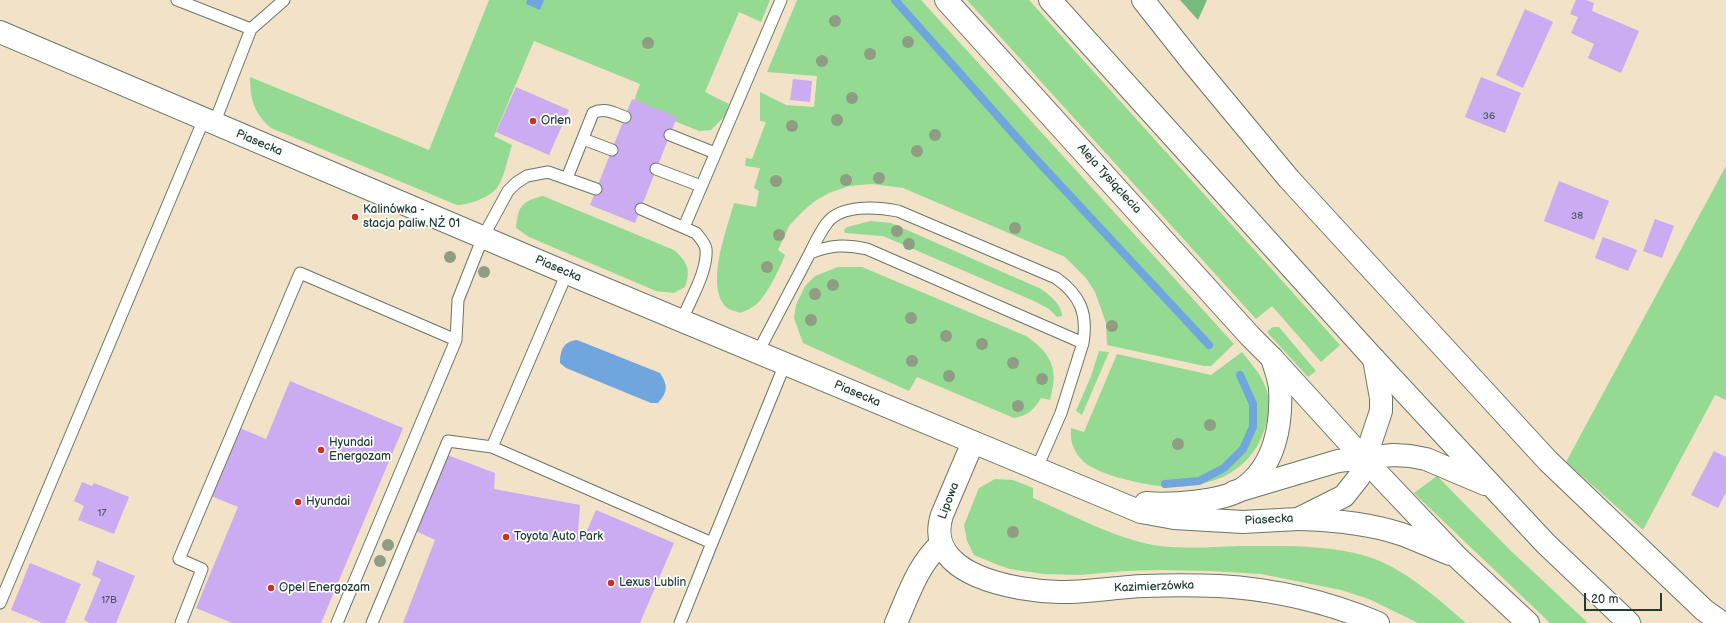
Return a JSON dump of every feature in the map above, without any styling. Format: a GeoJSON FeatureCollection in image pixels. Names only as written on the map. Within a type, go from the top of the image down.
{"type":"FeatureCollection","features":[{"type":"Feature","properties":{"kind":"main road","name":"Aleja Tysiąclecia"},"geometry":{"type":"LineString","coordinates":[[946,0],[1250,336],[1364,459],[1457,557],[1528,623]]}},
{"type":"Feature","properties":{"kind":"main road"},"geometry":{"type":"LineString","coordinates":[[1050,0],[1491,486],[1563,562],[1629,623]]}},
{"type":"Feature","properties":{"kind":"main road"},"geometry":{"type":"LineString","coordinates":[[1143,0],[1192,62],[1290,179],[1548,461],[1704,610],[1722,623]]}},
{"type":"Feature","properties":{"kind":"main road","name":"Piasecka"},"geometry":{"type":"LineString","coordinates":[[0,32],[567,273],[682,320],[1036,470],[1141,512],[1174,518],[1243,522],[1298,519],[1344,496],[1359,477],[1364,459],[1378,424],[1381,398],[1374,358]]}},
{"type":"Feature","properties":{"kind":"main road","name":"Piasecka"},"geometry":{"type":"LineString","coordinates":[[1117,502],[1154,504],[1183,503],[1204,500],[1234,492],[1247,485],[1265,463],[1279,430],[1280,387],[1272,358]]}},
{"type":"Feature","properties":{"kind":"main road","name":"Lipowa"},"geometry":{"type":"LineString","coordinates":[[940,544],[940,521],[972,442]]}},
{"type":"Feature","properties":{"kind":"main road"},"geometry":{"type":"LineString","coordinates":[[1234,492],[1338,461],[1393,455],[1426,459],[1491,486]]}},
{"type":"Feature","properties":{"kind":"main road"},"geometry":{"type":"LineString","coordinates":[[1298,519],[1334,520],[1368,526],[1401,534],[1457,557]]}},
{"type":"Feature","properties":{"kind":"main road"},"geometry":{"type":"LineString","coordinates":[[896,623],[922,566],[930,554],[940,544]]}},
{"type":"Feature","properties":{"kind":"main road","name":"Kazimierzówka"},"geometry":{"type":"LineString","coordinates":[[940,544],[949,559],[972,573],[1013,588],[1061,592],[1162,585],[1220,586],[1261,591],[1336,607],[1378,623]]}},
{"type":"Feature","properties":{"kind":"lane"},"geometry":{"type":"LineString","coordinates":[[177,0],[251,29]]}},
{"type":"Feature","properties":{"kind":"lane"},"geometry":{"type":"LineString","coordinates":[[0,603],[209,122],[251,29],[284,0]]}},
{"type":"Feature","properties":{"kind":"lane"},"geometry":{"type":"LineString","coordinates":[[684,227],[781,0]]}},
{"type":"Feature","properties":{"kind":"lane"},"geometry":{"type":"LineString","coordinates":[[567,178],[593,113],[599,110],[608,110],[625,117]]}},
{"type":"Feature","properties":{"kind":"lane"},"geometry":{"type":"LineString","coordinates":[[670,135],[716,153]]}},
{"type":"Feature","properties":{"kind":"lane"},"geometry":{"type":"LineString","coordinates":[[583,138],[612,150]]}},
{"type":"Feature","properties":{"kind":"lane"},"geometry":{"type":"LineString","coordinates":[[656,169],[701,186]]}},
{"type":"Feature","properties":{"kind":"lane"},"geometry":{"type":"LineString","coordinates":[[337,623],[456,340],[458,300],[483,237],[500,203],[508,191],[516,183],[527,176],[537,173],[548,172],[596,189]]}},
{"type":"Feature","properties":{"kind":"lane"},"geometry":{"type":"LineString","coordinates":[[758,352],[828,222],[835,216],[861,208],[880,207],[898,211],[1056,278],[1069,287],[1077,298],[1085,328],[1083,343],[1060,413],[1036,470]]}},
{"type":"Feature","properties":{"kind":"lane"},"geometry":{"type":"LineString","coordinates":[[641,208],[696,233],[703,240],[706,248],[704,266],[682,320]]}},
{"type":"Feature","properties":{"kind":"lane"},"geometry":{"type":"LineString","coordinates":[[810,253],[825,247],[841,245],[867,250],[1083,343]]}},
{"type":"Feature","properties":{"kind":"lane"},"geometry":{"type":"LineString","coordinates":[[181,623],[202,570],[179,559],[300,273],[456,340]]}},
{"type":"Feature","properties":{"kind":"lane"},"geometry":{"type":"LineString","coordinates":[[492,447],[567,273]]}},
{"type":"Feature","properties":{"kind":"lane"},"geometry":{"type":"LineString","coordinates":[[680,623],[785,364]]}},
{"type":"Feature","properties":{"kind":"lane"},"geometry":{"type":"LineString","coordinates":[[372,623],[448,440],[492,447],[712,543]]}},
{"type":"Feature","properties":{"kind":"green space"},"geometry":{"type":"Polygon","coordinates":[[[489,0],[770,0],[761,22],[739,12],[705,92],[729,104],[725,116],[711,130],[699,131],[633,104],[640,84],[534,41],[494,136],[512,145],[506,168],[496,189],[488,195],[467,204],[457,205],[271,128],[261,117],[254,105],[250,77],[429,150],[489,0]]]}},
{"type":"Feature","properties":{"kind":"green space"},"geometry":{"type":"Polygon","coordinates":[[[797,0],[921,0],[1234,344],[1211,366],[1204,366],[1107,345],[1106,323],[1095,292],[1086,278],[1065,257],[903,188],[872,184],[849,186],[829,193],[815,201],[803,211],[789,226],[778,250],[785,255],[768,290],[759,302],[740,313],[727,308],[720,297],[717,285],[717,271],[723,242],[734,203],[756,207],[759,191],[754,188],[760,168],[745,166],[746,158],[752,159],[766,122],[760,121],[760,92],[786,105],[814,107],[817,76],[767,72],[797,0]]]}},
{"type":"Feature","properties":{"kind":"green space"},"geometry":{"type":"Polygon","coordinates":[[[967,0],[1029,0],[1340,345],[1321,362],[1272,306],[1256,319],[967,0]]]}},
{"type":"Feature","properties":{"kind":"green space"},"geometry":{"type":"Polygon","coordinates":[[[1180,0],[1207,0],[1198,20],[1180,0]]]}},
{"type":"Feature","properties":{"kind":"green space"},"geometry":{"type":"Polygon","coordinates":[[[1726,166],[1726,400],[1715,395],[1643,530],[1566,462],[1726,166]]]}},
{"type":"Feature","properties":{"kind":"green space"},"geometry":{"type":"Polygon","coordinates":[[[543,196],[674,250],[687,267],[688,275],[685,287],[674,293],[656,291],[529,237],[516,228],[518,215],[525,203],[543,196]]]}},
{"type":"Feature","properties":{"kind":"green space"},"geometry":{"type":"Polygon","coordinates":[[[871,221],[891,223],[1039,288],[1047,293],[1058,304],[1062,312],[1062,316],[1057,317],[1049,309],[1034,301],[883,236],[845,233],[844,230],[847,227],[871,221]]]}},
{"type":"Feature","properties":{"kind":"green space"},"geometry":{"type":"Polygon","coordinates":[[[838,267],[862,267],[1026,336],[1042,349],[1051,363],[1054,379],[1050,400],[1041,398],[1030,412],[1023,416],[1014,418],[917,377],[909,391],[803,343],[794,318],[796,305],[805,286],[815,276],[838,267]]]}},
{"type":"Feature","properties":{"kind":"green space"},"geometry":{"type":"Polygon","coordinates":[[[1273,327],[1279,327],[1316,371],[1308,377],[1267,332],[1273,327]]]}},
{"type":"Feature","properties":{"kind":"green space"},"geometry":{"type":"Polygon","coordinates":[[[1099,351],[1109,352],[1082,415],[1076,411],[1091,376],[1099,351]]]}},
{"type":"Feature","properties":{"kind":"green space"},"geometry":{"type":"Polygon","coordinates":[[[1242,352],[1262,379],[1269,397],[1269,407],[1268,418],[1258,445],[1244,463],[1232,472],[1213,481],[1199,484],[1179,487],[1151,485],[1100,471],[1083,461],[1075,450],[1071,437],[1071,428],[1084,432],[1117,354],[1211,375],[1242,352]]]}},
{"type":"Feature","properties":{"kind":"green space"},"geometry":{"type":"Polygon","coordinates":[[[1437,476],[1511,551],[1588,623],[1550,623],[1414,493],[1437,476]]]}},
{"type":"Feature","properties":{"kind":"green space"},"geometry":{"type":"Polygon","coordinates":[[[995,479],[1013,480],[1033,488],[1033,498],[1111,533],[1144,543],[1160,546],[1200,548],[1239,546],[1303,546],[1335,549],[1366,556],[1380,561],[1406,575],[1466,623],[1418,623],[1369,599],[1341,590],[1261,574],[1159,570],[1080,575],[1043,574],[1010,569],[974,555],[967,541],[964,525],[979,488],[995,479]]]}},
{"type":"Feature","properties":{"kind":"water"},"geometry":{"type":"Polygon","coordinates":[[[527,0],[544,0],[540,10],[526,4],[527,0]]]}},
{"type":"Feature","properties":{"kind":"water"},"geometry":{"type":"Polygon","coordinates":[[[577,340],[660,373],[666,385],[664,395],[658,403],[651,403],[566,368],[560,363],[562,350],[569,342],[577,340]]]}},
{"type":"Feature","properties":{"kind":"building"},"geometry":{"type":"Polygon","coordinates":[[[1576,0],[1586,0],[1594,3],[1592,11],[1639,31],[1621,73],[1588,58],[1594,44],[1571,33],[1578,17],[1570,14],[1576,0]]]}},
{"type":"Feature","properties":{"kind":"building"},"geometry":{"type":"Polygon","coordinates":[[[1525,9],[1553,22],[1523,88],[1496,75],[1525,9]]]}},
{"type":"Feature","properties":{"kind":"building"},"geometry":{"type":"Polygon","coordinates":[[[1481,77],[1521,93],[1505,133],[1465,117],[1481,77]]]}},
{"type":"Feature","properties":{"kind":"building"},"geometry":{"type":"Polygon","coordinates":[[[793,79],[812,81],[810,102],[790,100],[793,79]]]}},
{"type":"Feature","properties":{"kind":"building","name":"Orlen"},"geometry":{"type":"Polygon","coordinates":[[[516,87],[569,110],[549,155],[496,132],[516,87]]]}},
{"type":"Feature","properties":{"kind":"building"},"geometry":{"type":"Polygon","coordinates":[[[632,99],[677,117],[635,223],[590,205],[632,99]]]}},
{"type":"Feature","properties":{"kind":"building"},"geometry":{"type":"Polygon","coordinates":[[[1559,181],[1609,201],[1594,240],[1544,221],[1559,181]]]}},
{"type":"Feature","properties":{"kind":"building"},"geometry":{"type":"Polygon","coordinates":[[[1655,219],[1674,226],[1662,258],[1643,251],[1655,219]]]}},
{"type":"Feature","properties":{"kind":"building"},"geometry":{"type":"Polygon","coordinates":[[[1603,237],[1637,250],[1628,271],[1595,258],[1603,237]]]}},
{"type":"Feature","properties":{"kind":"building","name":"Hyundai"},"geometry":{"type":"Polygon","coordinates":[[[290,381],[403,428],[321,623],[232,623],[196,608],[238,507],[211,496],[240,428],[266,439],[290,381]]]}},
{"type":"Feature","properties":{"kind":"building"},"geometry":{"type":"Polygon","coordinates":[[[1714,451],[1726,457],[1726,492],[1718,508],[1691,495],[1714,451]]]}},
{"type":"Feature","properties":{"kind":"building","name":"Toyota Auto Park"},"geometry":{"type":"Polygon","coordinates":[[[447,455],[495,473],[494,489],[580,505],[578,532],[586,533],[596,510],[674,543],[640,623],[403,623],[435,540],[416,531],[447,455]]]}},
{"type":"Feature","properties":{"kind":"building"},"geometry":{"type":"Polygon","coordinates":[[[82,482],[92,486],[94,483],[129,497],[114,534],[78,520],[84,506],[74,501],[82,482]]]}},
{"type":"Feature","properties":{"kind":"building"},"geometry":{"type":"Polygon","coordinates":[[[97,560],[135,576],[116,623],[90,623],[84,620],[101,579],[92,575],[97,560]]]}},
{"type":"Feature","properties":{"kind":"building"},"geometry":{"type":"Polygon","coordinates":[[[30,563],[81,584],[65,623],[43,623],[11,610],[30,563]]]}},
{"type":"Feature","properties":{"kind":"waterway"},"geometry":{"type":"LineString","coordinates":[[895,0],[1034,157],[1209,345]]}},
{"type":"Feature","properties":{"kind":"waterway"},"geometry":{"type":"LineString","coordinates":[[1165,484],[1199,481],[1224,468],[1243,449],[1253,427],[1253,404],[1240,375]]}},
{"type":"Feature","properties":{"kind":"place","name":"Orlen"},"geometry":{"type":"Point","coordinates":[533,121]}},
{"type":"Feature","properties":{"kind":"place","name":"Kalinówka - stacja paliw NŻ 01"},"geometry":{"type":"Point","coordinates":[355,217]}},
{"type":"Feature","properties":{"kind":"place","name":"Hyundai Energozam"},"geometry":{"type":"Point","coordinates":[321,450]}},
{"type":"Feature","properties":{"kind":"place","name":"Hyundai"},"geometry":{"type":"Point","coordinates":[298,502]}},
{"type":"Feature","properties":{"kind":"place","name":"Toyota Auto Park"},"geometry":{"type":"Point","coordinates":[506,537]}},
{"type":"Feature","properties":{"kind":"place","name":"Lexus Lublin"},"geometry":{"type":"Point","coordinates":[611,583]}},
{"type":"Feature","properties":{"kind":"place","name":"Opel Energozam"},"geometry":{"type":"Point","coordinates":[271,588]}}]}
